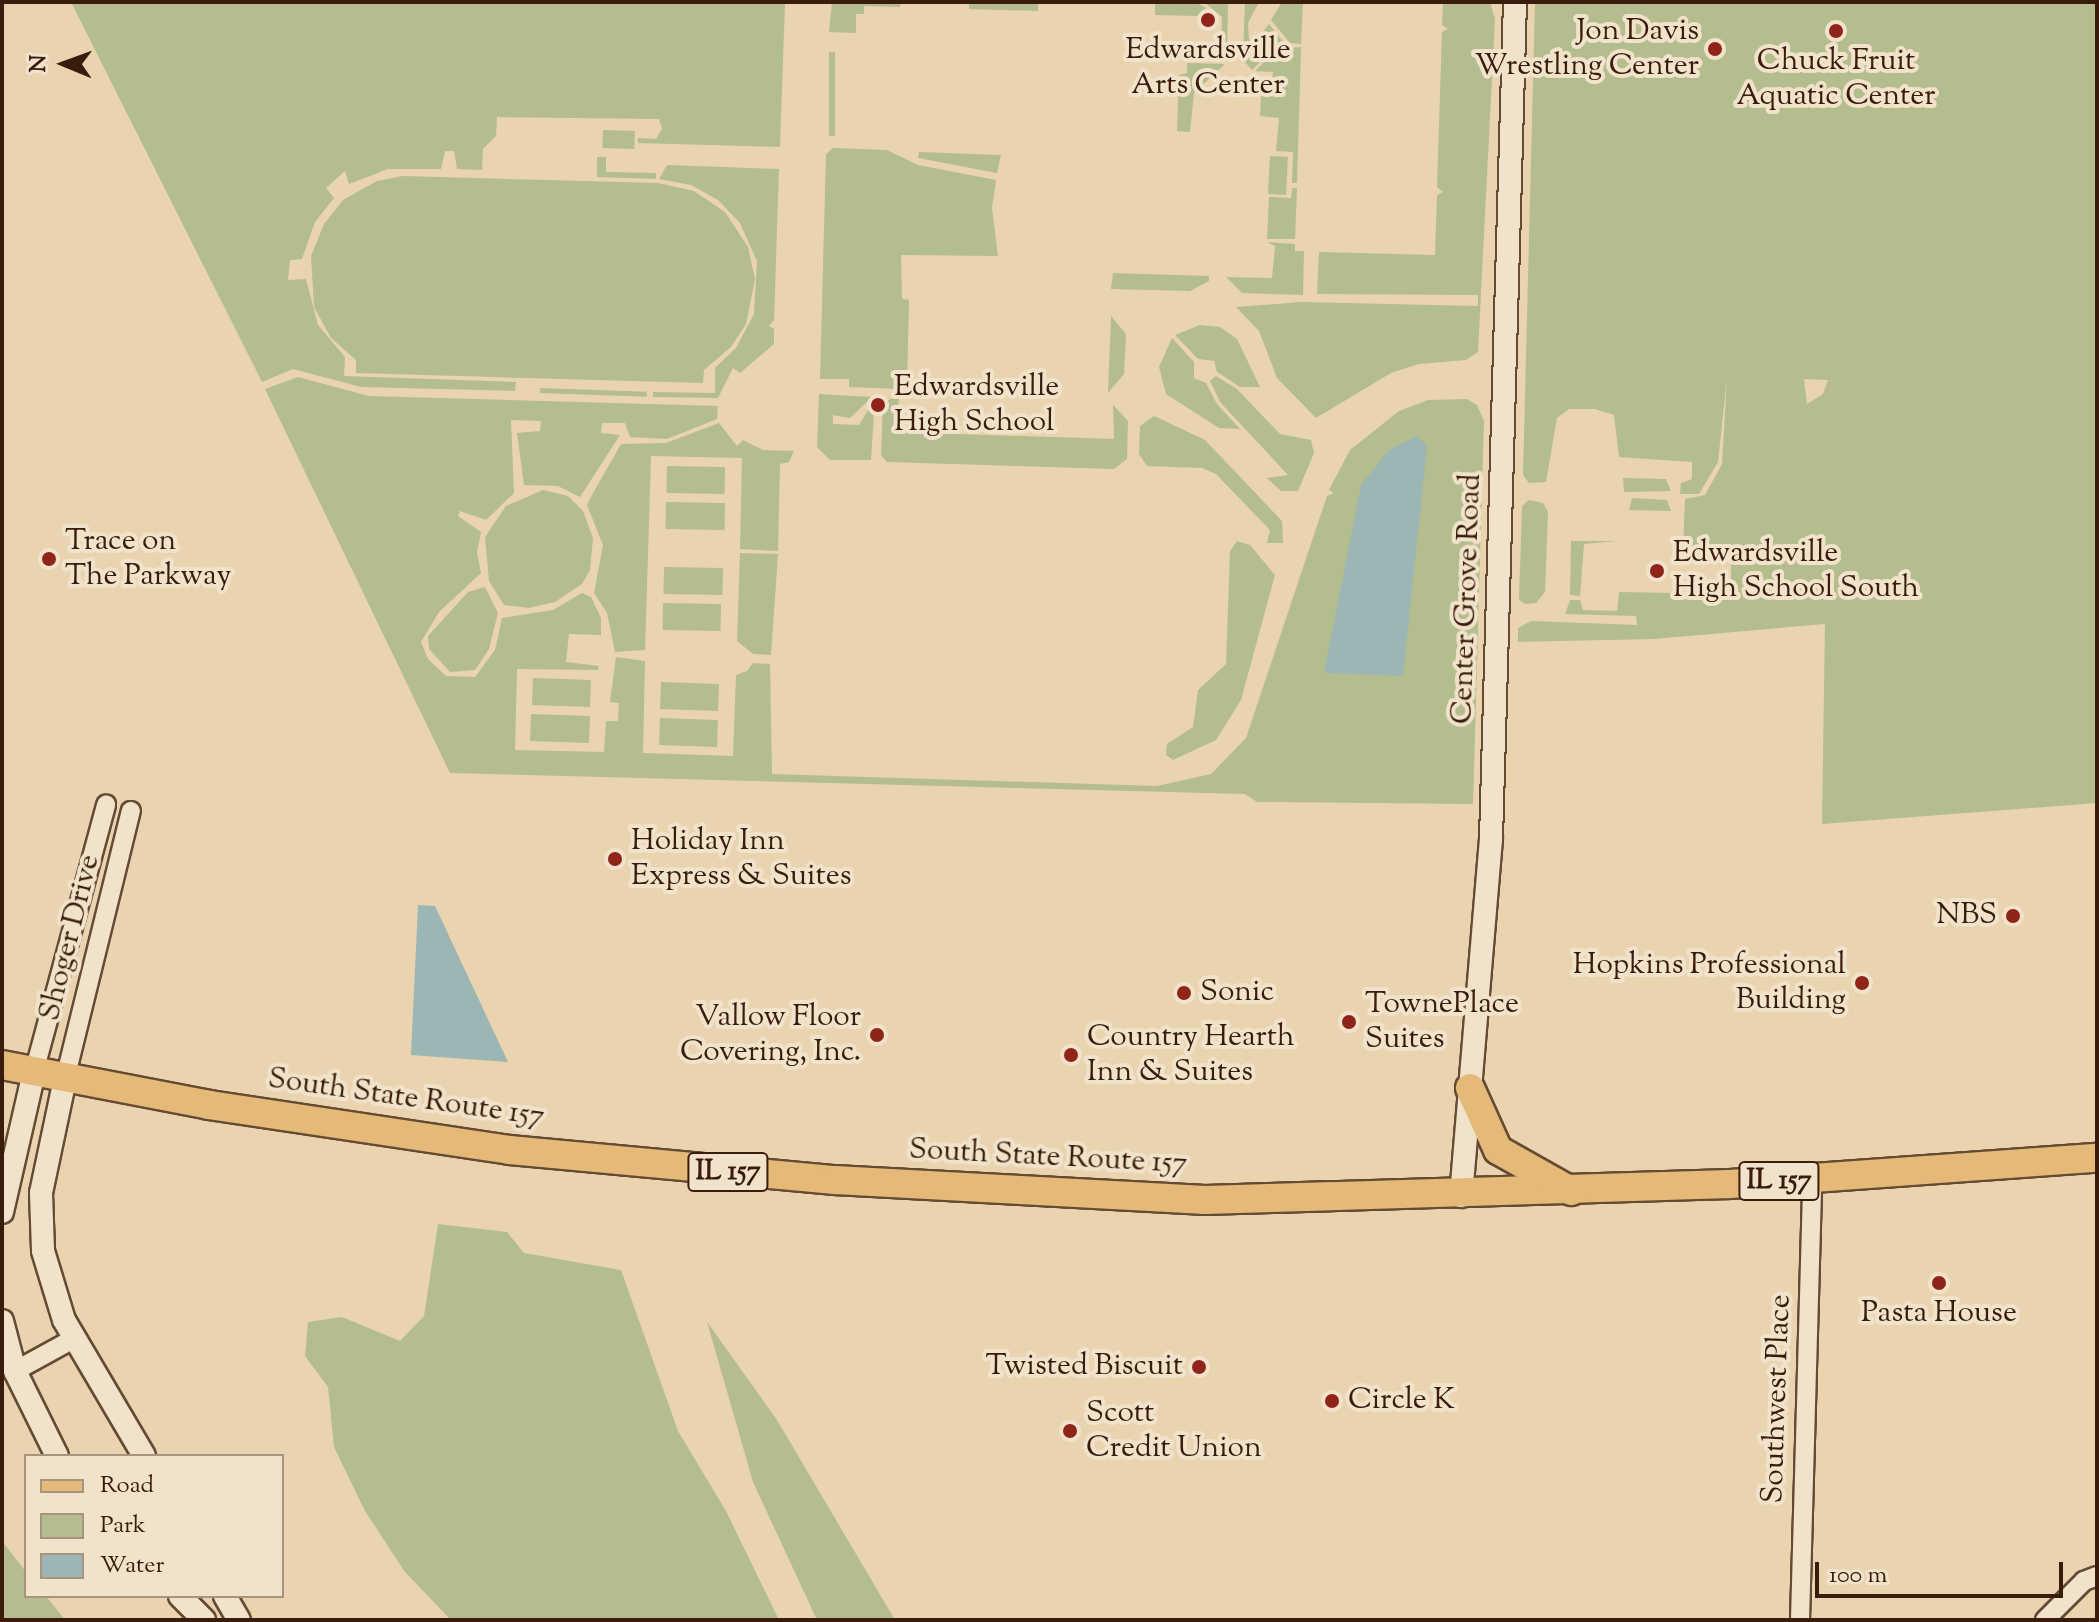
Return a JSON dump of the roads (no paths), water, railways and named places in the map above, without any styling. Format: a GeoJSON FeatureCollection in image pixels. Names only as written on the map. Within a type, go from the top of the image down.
{"type":"FeatureCollection","features":[{"type":"Feature","properties":{"kind":"main road","name":"South State Route 157"},"geometry":{"type":"LineString","coordinates":[[2,1065],[65,1079],[510,1150],[726,1172],[1205,1200],[1571,1191],[1812,1179],[2097,1158]]}},
{"type":"Feature","properties":{"kind":"main road"},"geometry":{"type":"LineString","coordinates":[[1470,1088],[1498,1150],[1571,1191]]}},
{"type":"Feature","properties":{"kind":"street","name":"Center Grove Road"},"geometry":{"type":"LineString","coordinates":[[1461,1196],[1491,839],[1515,2]]}},
{"type":"Feature","properties":{"kind":"street","name":"Shoger Drive"},"geometry":{"type":"LineString","coordinates":[[34,1072],[106,805]]}},
{"type":"Feature","properties":{"kind":"street","name":"Shoger Drive"},"geometry":{"type":"LineString","coordinates":[[65,1079],[131,811]]}},
{"type":"Feature","properties":{"kind":"street"},"geometry":{"type":"LineString","coordinates":[[2,1212],[34,1072]]}},
{"type":"Feature","properties":{"kind":"street"},"geometry":{"type":"LineString","coordinates":[[65,1079],[45,1166],[41,1219],[53,1291],[75,1338],[143,1454]]}},
{"type":"Feature","properties":{"kind":"street","name":"Southwest Place"},"geometry":{"type":"LineString","coordinates":[[1800,1620],[1812,1179]]}},
{"type":"Feature","properties":{"kind":"street"},"geometry":{"type":"LineString","coordinates":[[2,1321],[15,1371],[56,1454]]}},
{"type":"Feature","properties":{"kind":"street"},"geometry":{"type":"LineString","coordinates":[[15,1371],[75,1338]]}},
{"type":"Feature","properties":{"kind":"street"},"geometry":{"type":"LineString","coordinates":[[2045,1620],[2084,1581],[2097,1576]]}},
{"type":"Feature","properties":{"kind":"street"},"geometry":{"type":"LineString","coordinates":[[182,1598],[204,1620]]}},
{"type":"Feature","properties":{"kind":"street"},"geometry":{"type":"LineString","coordinates":[[226,1598],[239,1620]]}},
{"type":"Feature","properties":{"kind":"water"},"geometry":{"type":"Polygon","coordinates":[[[1417,436],[1427,446],[1403,676],[1324,673],[1361,485],[1389,450],[1417,436]]]}},
{"type":"Feature","properties":{"kind":"water"},"geometry":{"type":"Polygon","coordinates":[[[418,905],[435,906],[508,1062],[411,1055],[418,905]]]}},
{"type":"Feature","properties":{"kind":"place","name":"Edwardsville Arts Center"},"geometry":{"type":"Point","coordinates":[1208,20]}},
{"type":"Feature","properties":{"kind":"place","name":"Chuck Fruit Aquatic Center"},"geometry":{"type":"Point","coordinates":[1836,31]}},
{"type":"Feature","properties":{"kind":"place","name":"Jon Davis Wrestling Center"},"geometry":{"type":"Point","coordinates":[1715,49]}},
{"type":"Feature","properties":{"kind":"place","name":"Edwardsville High School"},"geometry":{"type":"Point","coordinates":[878,405]}},
{"type":"Feature","properties":{"kind":"place","name":"Trace on The Parkway"},"geometry":{"type":"Point","coordinates":[49,559]}},
{"type":"Feature","properties":{"kind":"place","name":"Edwardsville High School South"},"geometry":{"type":"Point","coordinates":[1657,571]}},
{"type":"Feature","properties":{"kind":"place","name":"Holiday Inn Express & Suites"},"geometry":{"type":"Point","coordinates":[615,859]}},
{"type":"Feature","properties":{"kind":"place","name":"NBS"},"geometry":{"type":"Point","coordinates":[2013,916]}},
{"type":"Feature","properties":{"kind":"place","name":"Hopkins Professional Building"},"geometry":{"type":"Point","coordinates":[1862,983]}},
{"type":"Feature","properties":{"kind":"place","name":"Sonic"},"geometry":{"type":"Point","coordinates":[1184,993]}},
{"type":"Feature","properties":{"kind":"place","name":"TownePlace Suites"},"geometry":{"type":"Point","coordinates":[1349,1022]}},
{"type":"Feature","properties":{"kind":"place","name":"Vallow Floor Covering, Inc."},"geometry":{"type":"Point","coordinates":[877,1035]}},
{"type":"Feature","properties":{"kind":"place","name":"Country Hearth Inn & Suites"},"geometry":{"type":"Point","coordinates":[1071,1055]}},
{"type":"Feature","properties":{"kind":"place","name":"Pasta House"},"geometry":{"type":"Point","coordinates":[1939,1283]}},
{"type":"Feature","properties":{"kind":"place","name":"Twisted Biscuit"},"geometry":{"type":"Point","coordinates":[1199,1367]}},
{"type":"Feature","properties":{"kind":"place","name":"Circle K"},"geometry":{"type":"Point","coordinates":[1332,1401]}},
{"type":"Feature","properties":{"kind":"place","name":"Scott Credit Union"},"geometry":{"type":"Point","coordinates":[1070,1431]}}]}
